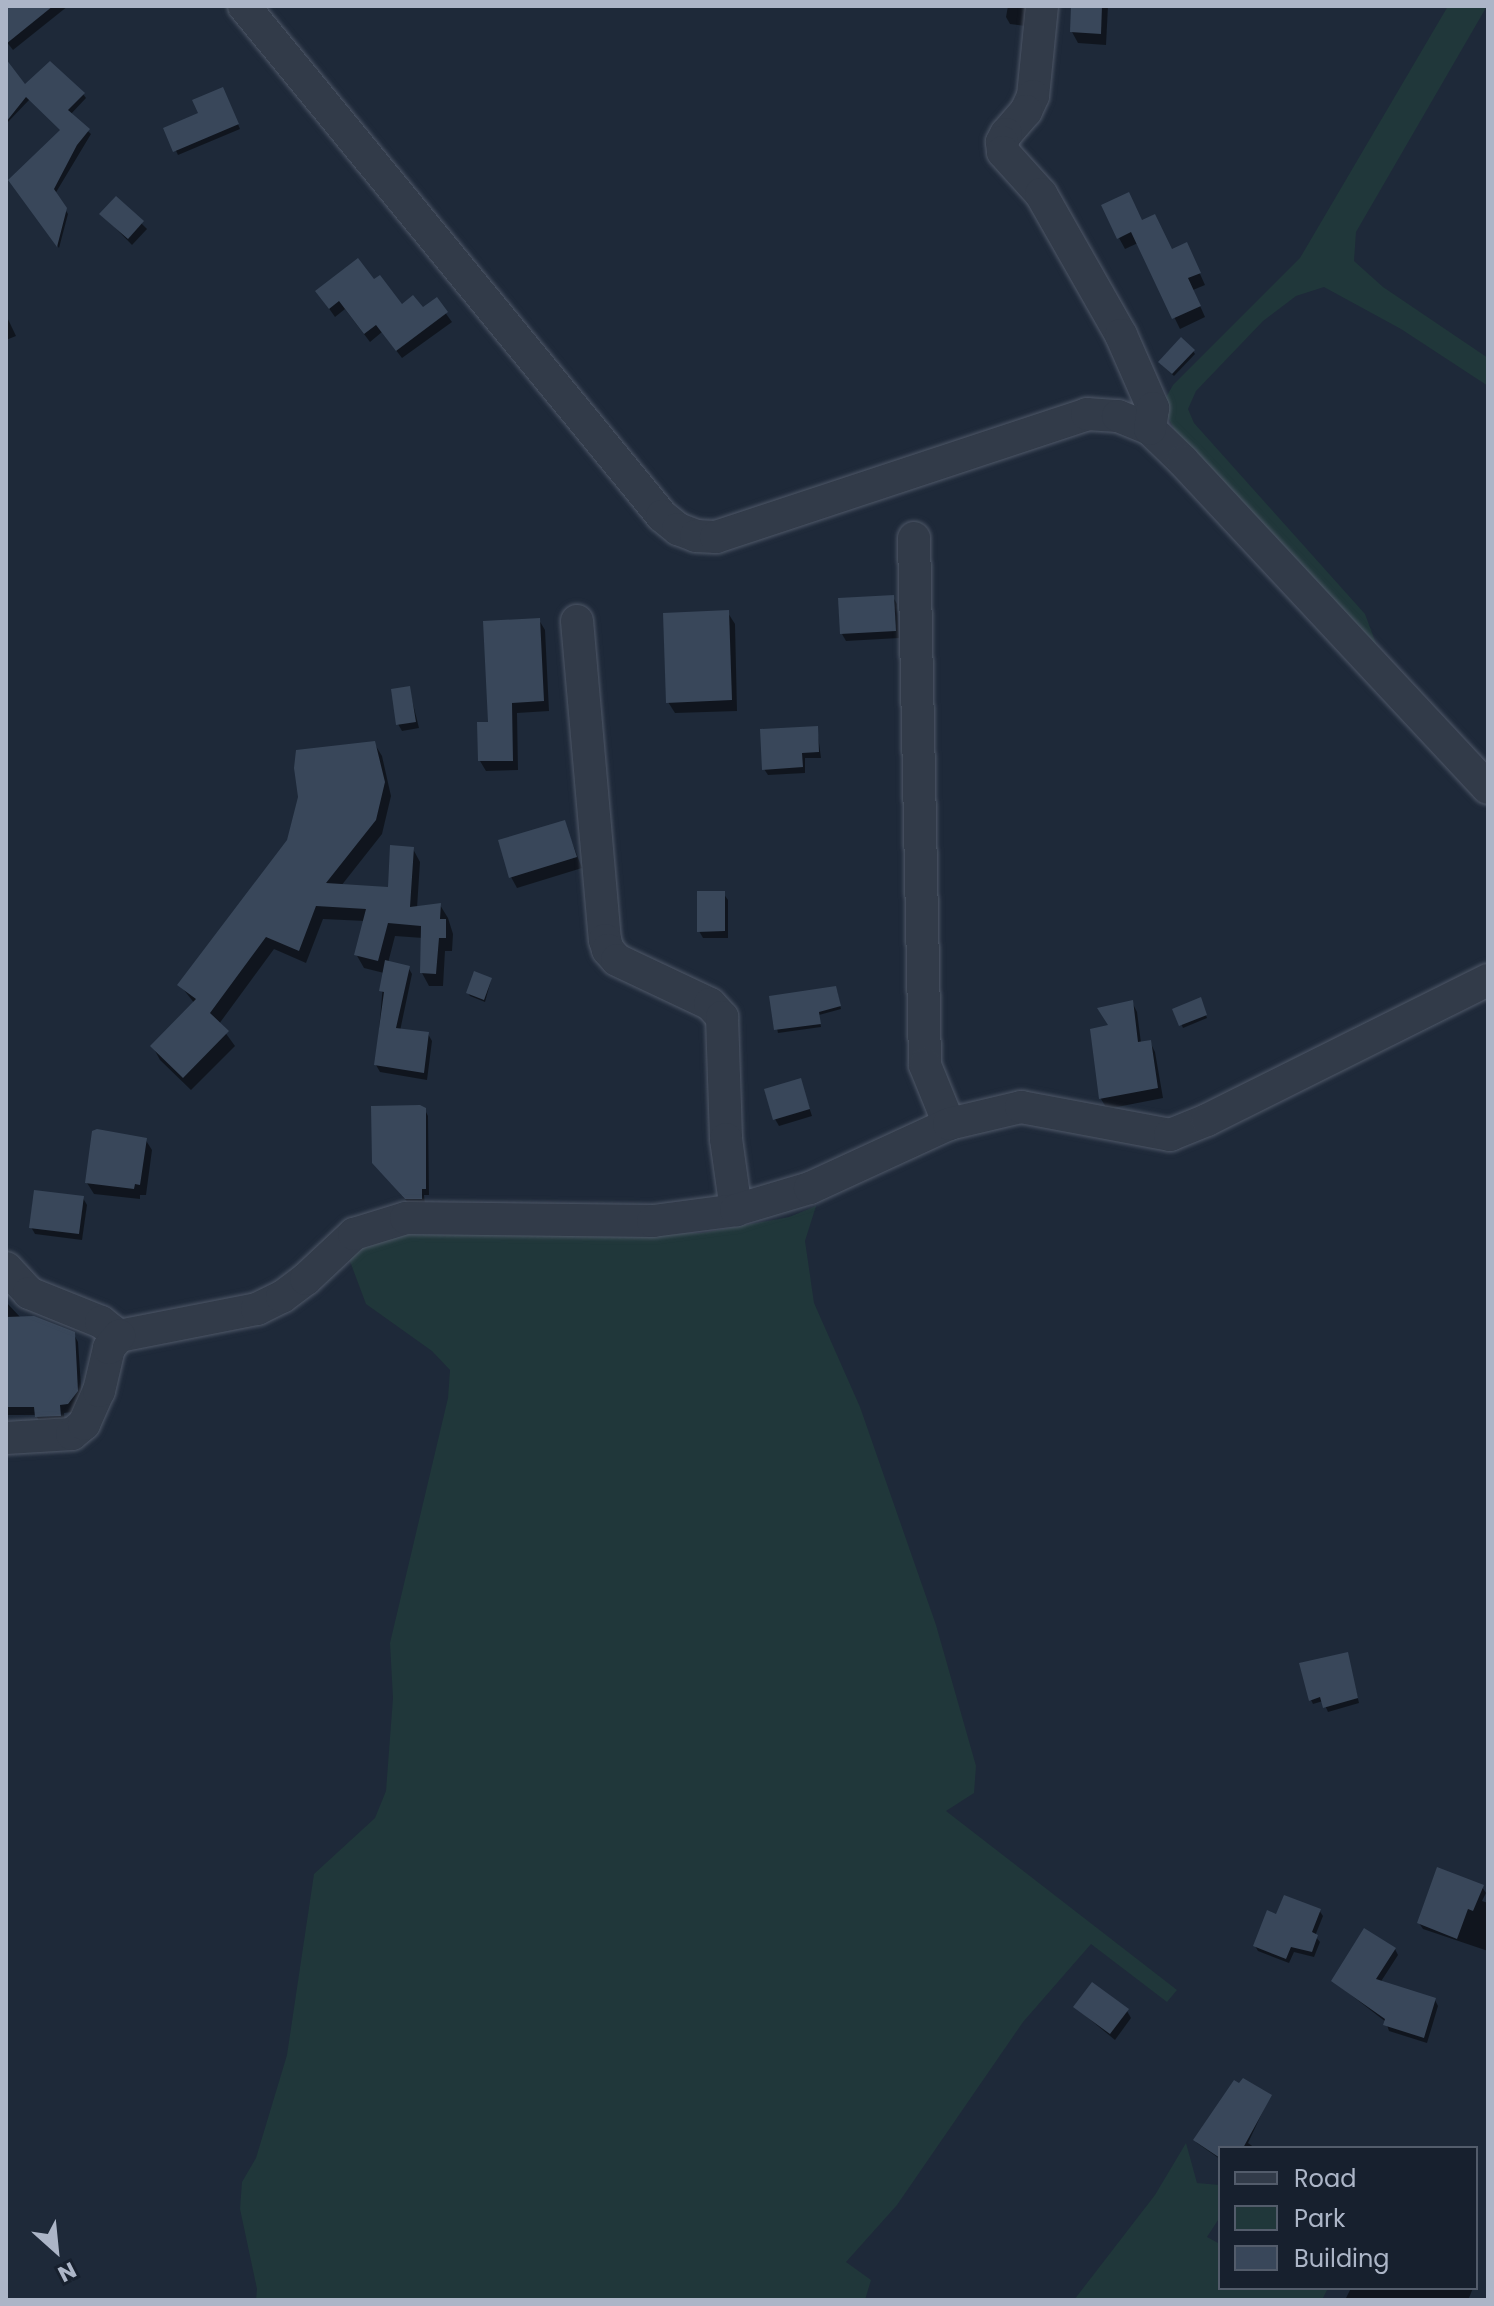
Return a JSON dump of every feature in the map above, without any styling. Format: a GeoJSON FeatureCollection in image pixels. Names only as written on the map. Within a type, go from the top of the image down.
{"type":"FeatureCollection","features":[{"type":"Feature","properties":{"kind":"street"},"geometry":{"type":"LineString","coordinates":[[244,6],[662,516],[678,529],[696,536],[716,537],[1087,414],[1118,416],[1150,429],[1488,788]]}},
{"type":"Feature","properties":{"kind":"street"},"geometry":{"type":"LineString","coordinates":[[1042,6],[1033,96],[1006,134],[1003,152],[1041,194],[1121,335],[1153,408],[1150,429]]}},
{"type":"Feature","properties":{"kind":"street"},"geometry":{"type":"LineString","coordinates":[[914,538],[925,1065],[949,1124]]}},
{"type":"Feature","properties":{"kind":"street"},"geometry":{"type":"LineString","coordinates":[[577,621],[608,950],[633,969],[710,1004],[722,1017],[726,1139],[736,1210]]}},
{"type":"Feature","properties":{"kind":"street"},"geometry":{"type":"LineString","coordinates":[[6,1438],[72,1434],[84,1424],[99,1391],[109,1348],[119,1336],[257,1309],[282,1297],[306,1279],[354,1234],[406,1218],[653,1221],[736,1210],[810,1188],[949,1124],[1021,1107],[1170,1135],[1207,1120],[1488,980]]}},
{"type":"Feature","properties":{"kind":"street"},"geometry":{"type":"LineString","coordinates":[[6,1268],[29,1293],[101,1322],[119,1336]]}},
{"type":"Feature","properties":{"kind":"green space"},"geometry":{"type":"Polygon","coordinates":[[[1448,6],[1487,6],[1356,232],[1354,261],[1383,287],[1488,358],[1488,386],[1401,329],[1324,287],[1296,296],[1263,321],[1196,391],[1188,409],[1194,423],[1365,614],[1378,649],[1177,435],[1168,417],[1165,399],[1173,385],[1300,258],[1448,6]]]}},
{"type":"Feature","properties":{"kind":"green space"},"geometry":{"type":"Polygon","coordinates":[[[816,1206],[805,1241],[814,1303],[860,1407],[936,1625],[976,1766],[974,1793],[946,1811],[1177,1990],[1167,2002],[1091,1944],[1023,2022],[897,2205],[846,2262],[871,2280],[865,2300],[256,2300],[257,2289],[240,2209],[242,2182],[256,2158],[287,2055],[314,1874],[375,1818],[386,1791],[393,1698],[390,1643],[448,1398],[450,1370],[432,1351],[366,1304],[348,1256],[383,1237],[428,1228],[702,1233],[789,1217],[816,1206]]]}},
{"type":"Feature","properties":{"kind":"green space"},"geometry":{"type":"Polygon","coordinates":[[[1186,2143],[1197,2183],[1218,2185],[1218,2220],[1207,2237],[1218,2243],[1218,2290],[1327,2290],[1322,2300],[1074,2300],[1155,2195],[1186,2143]]]}},
{"type":"Feature","properties":{"kind":"building"},"geometry":{"type":"Polygon","coordinates":[[[6,6],[53,6],[6,44],[6,6]]]}},
{"type":"Feature","properties":{"kind":"building"},"geometry":{"type":"Polygon","coordinates":[[[1071,6],[1102,6],[1101,34],[1070,32],[1071,6]]]}},
{"type":"Feature","properties":{"kind":"building"},"geometry":{"type":"Polygon","coordinates":[[[6,59],[25,84],[50,61],[85,93],[68,110],[90,129],[77,145],[54,189],[67,208],[57,247],[8,180],[60,130],[26,97],[6,122],[6,59]]]}},
{"type":"Feature","properties":{"kind":"building"},"geometry":{"type":"Polygon","coordinates":[[[223,87],[239,124],[173,152],[163,128],[198,113],[192,100],[223,87]]]}},
{"type":"Feature","properties":{"kind":"building"},"geometry":{"type":"Polygon","coordinates":[[[1129,192],[1142,220],[1155,214],[1172,249],[1187,242],[1201,273],[1188,278],[1201,306],[1172,319],[1131,232],[1117,239],[1101,205],[1129,192]]]}},
{"type":"Feature","properties":{"kind":"building"},"geometry":{"type":"Polygon","coordinates":[[[116,196],[144,221],[128,239],[99,214],[116,196]]]}},
{"type":"Feature","properties":{"kind":"building"},"geometry":{"type":"Polygon","coordinates":[[[358,258],[374,279],[380,275],[402,304],[413,295],[423,307],[437,297],[448,312],[396,351],[376,325],[364,334],[339,301],[329,309],[315,291],[358,258]]]}},
{"type":"Feature","properties":{"kind":"building"},"geometry":{"type":"Polygon","coordinates":[[[1181,337],[1195,350],[1172,374],[1158,362],[1181,337]]]}},
{"type":"Feature","properties":{"kind":"building"},"geometry":{"type":"Polygon","coordinates":[[[894,595],[896,631],[840,634],[838,598],[894,595]]]}},
{"type":"Feature","properties":{"kind":"building"},"geometry":{"type":"Polygon","coordinates":[[[729,610],[732,700],[666,703],[663,613],[729,610]]]}},
{"type":"Feature","properties":{"kind":"building"},"geometry":{"type":"Polygon","coordinates":[[[540,618],[544,701],[512,703],[513,761],[478,761],[477,722],[488,722],[483,621],[540,618]]]}},
{"type":"Feature","properties":{"kind":"building"},"geometry":{"type":"Polygon","coordinates":[[[410,686],[416,722],[396,725],[391,689],[410,686]]]}},
{"type":"Feature","properties":{"kind":"building"},"geometry":{"type":"Polygon","coordinates":[[[818,726],[819,752],[802,753],[803,767],[762,770],[760,729],[818,726]]]}},
{"type":"Feature","properties":{"kind":"building"},"geometry":{"type":"Polygon","coordinates":[[[375,741],[385,782],[376,820],[326,883],[388,887],[390,845],[414,847],[410,907],[441,903],[440,919],[446,919],[446,938],[439,938],[436,974],[420,973],[421,926],[388,923],[378,961],[354,955],[366,909],[316,906],[299,951],[266,937],[210,1013],[229,1031],[183,1078],[150,1046],[196,999],[177,985],[287,840],[298,797],[294,768],[296,750],[375,741]]]}},
{"type":"Feature","properties":{"kind":"building"},"geometry":{"type":"Polygon","coordinates":[[[565,820],[577,857],[509,878],[498,840],[565,820]]]}},
{"type":"Feature","properties":{"kind":"building"},"geometry":{"type":"Polygon","coordinates":[[[697,891],[725,891],[725,931],[697,932],[697,891]]]}},
{"type":"Feature","properties":{"kind":"building"},"geometry":{"type":"Polygon","coordinates":[[[385,960],[410,966],[396,1028],[429,1032],[424,1073],[374,1065],[384,992],[379,991],[385,960]]]}},
{"type":"Feature","properties":{"kind":"building"},"geometry":{"type":"Polygon","coordinates":[[[474,971],[492,978],[484,1000],[466,993],[474,971]]]}},
{"type":"Feature","properties":{"kind":"building"},"geometry":{"type":"Polygon","coordinates":[[[836,986],[841,1006],[819,1012],[821,1024],[774,1030],[769,996],[836,986]]]}},
{"type":"Feature","properties":{"kind":"building"},"geometry":{"type":"Polygon","coordinates":[[[1201,997],[1207,1015],[1179,1026],[1172,1009],[1201,997]]]}},
{"type":"Feature","properties":{"kind":"building"},"geometry":{"type":"Polygon","coordinates":[[[1133,1000],[1138,1042],[1151,1040],[1158,1088],[1099,1099],[1090,1029],[1108,1025],[1097,1008],[1133,1000]]]}},
{"type":"Feature","properties":{"kind":"building"},"geometry":{"type":"Polygon","coordinates":[[[801,1078],[810,1109],[773,1120],[764,1089],[801,1078]]]}},
{"type":"Feature","properties":{"kind":"building"},"geometry":{"type":"Polygon","coordinates":[[[420,1105],[426,1108],[426,1189],[422,1189],[422,1199],[405,1199],[372,1163],[371,1106],[420,1105]]]}},
{"type":"Feature","properties":{"kind":"building"},"geometry":{"type":"Polygon","coordinates":[[[97,1129],[147,1138],[140,1185],[135,1184],[134,1189],[85,1183],[92,1131],[97,1129]]]}},
{"type":"Feature","properties":{"kind":"building"},"geometry":{"type":"Polygon","coordinates":[[[34,1190],[84,1196],[79,1234],[29,1228],[34,1190]]]}},
{"type":"Feature","properties":{"kind":"building"},"geometry":{"type":"Polygon","coordinates":[[[34,1316],[75,1332],[78,1391],[68,1404],[60,1405],[61,1416],[35,1417],[34,1407],[6,1407],[6,1317],[34,1316]]]}},
{"type":"Feature","properties":{"kind":"building"},"geometry":{"type":"Polygon","coordinates":[[[1348,1652],[1358,1698],[1323,1708],[1320,1697],[1309,1701],[1299,1663],[1348,1652]]]}},
{"type":"Feature","properties":{"kind":"building"},"geometry":{"type":"Polygon","coordinates":[[[1437,1867],[1484,1885],[1473,1911],[1468,1909],[1457,1939],[1417,1923],[1437,1867]]]}},
{"type":"Feature","properties":{"kind":"building"},"geometry":{"type":"Polygon","coordinates":[[[1284,1895],[1321,1909],[1312,1932],[1318,1935],[1312,1952],[1291,1947],[1286,1959],[1253,1946],[1267,1910],[1276,1914],[1284,1895]]]}},
{"type":"Feature","properties":{"kind":"building"},"geometry":{"type":"Polygon","coordinates":[[[1364,1928],[1396,1948],[1376,1979],[1436,1998],[1424,2038],[1383,2025],[1385,2019],[1331,1981],[1364,1928]]]}},
{"type":"Feature","properties":{"kind":"building"},"geometry":{"type":"Polygon","coordinates":[[[1092,1982],[1129,2009],[1110,2034],[1073,2007],[1092,1982]]]}},
{"type":"Feature","properties":{"kind":"building"},"geometry":{"type":"Polygon","coordinates":[[[1243,2078],[1272,2095],[1244,2146],[1218,2146],[1218,2157],[1193,2140],[1234,2080],[1239,2083],[1243,2078]]]}}]}
